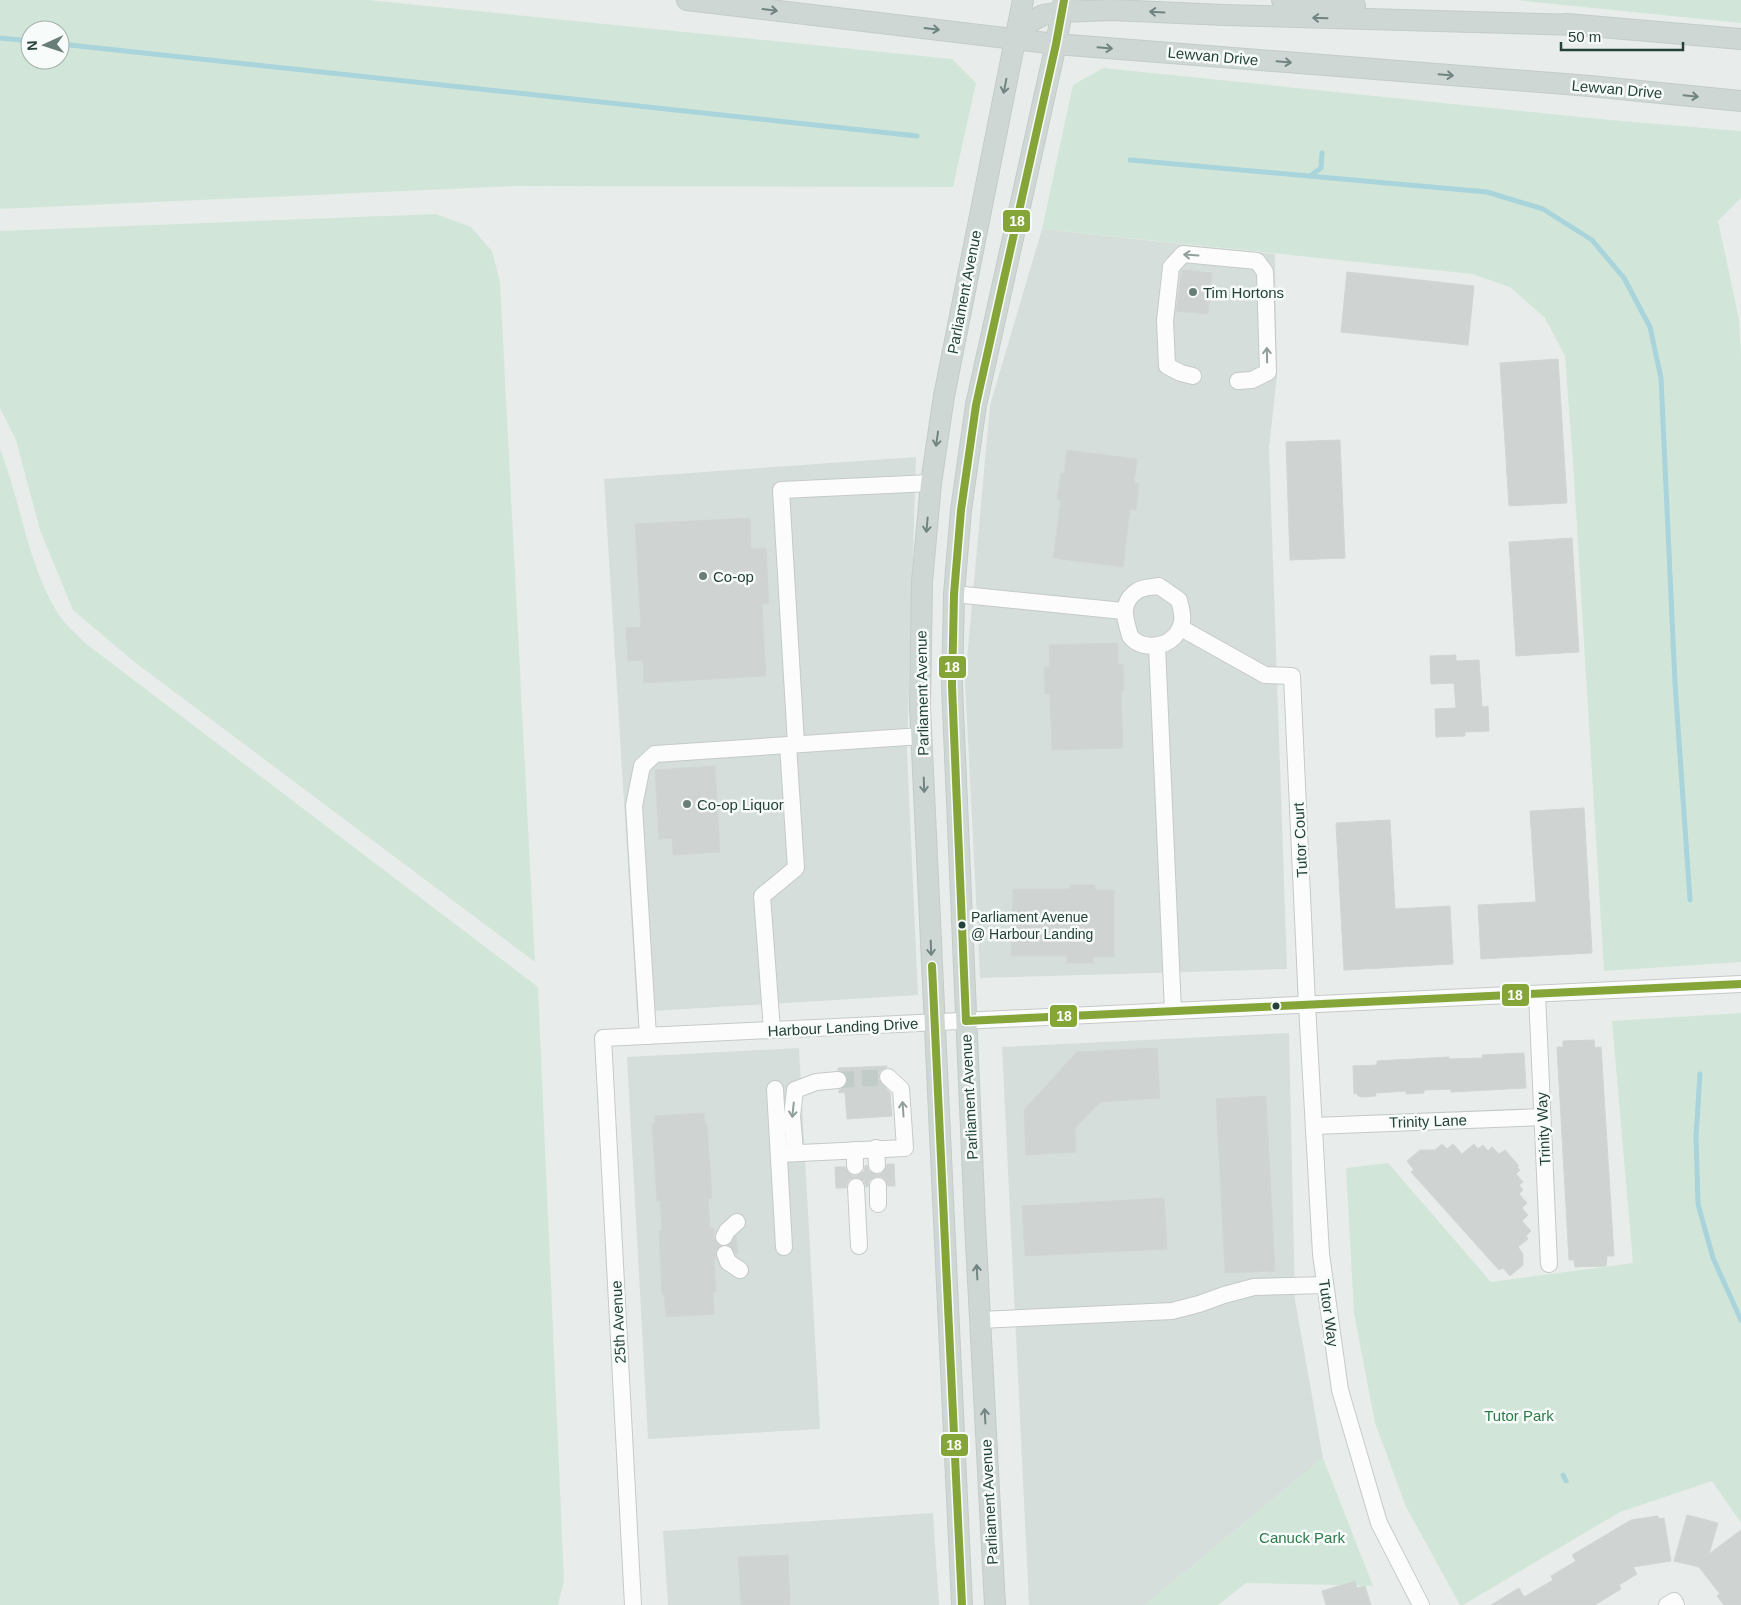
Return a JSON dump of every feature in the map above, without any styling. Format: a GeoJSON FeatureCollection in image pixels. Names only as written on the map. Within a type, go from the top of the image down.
{"type":"FeatureCollection","features":[{"type":"Feature","properties":{"kind":"main road","name":"Lewvan Drive"},"geometry":{"type":"LineString","coordinates":[[687,0],[1056,44],[1580,85],[1741,101]]}},
{"type":"Feature","properties":{"kind":"main road","name":"Parliament Avenue"},"geometry":{"type":"LineString","coordinates":[[962,1605],[920,707],[922,582],[931,482],[944,396],[1022,0]]}},
{"type":"Feature","properties":{"kind":"main road"},"geometry":{"type":"LineString","coordinates":[[1282,0],[1741,40]]}},
{"type":"Feature","properties":{"kind":"main road","name":"Parliament Avenue"},"geometry":{"type":"LineString","coordinates":[[994,1605],[952,686],[954,594],[961,510],[976,405],[1056,44],[1058,6]]}},
{"type":"Feature","properties":{"kind":"main road"},"geometry":{"type":"LineString","coordinates":[[1014,39],[1030,22],[1058,6],[1224,15],[1578,26]]}},
{"type":"Feature","properties":{"kind":"street"},"geometry":{"type":"LineString","coordinates":[[1193,376],[1166,366],[1165,321],[1171,267],[1183,254],[1257,261],[1265,272],[1268,372],[1252,380],[1238,381]]}},
{"type":"Feature","properties":{"kind":"street"},"geometry":{"type":"LineString","coordinates":[[772,1030],[762,896],[796,868],[781,490],[931,482]]}},
{"type":"Feature","properties":{"kind":"street"},"geometry":{"type":"LineString","coordinates":[[1159,586],[1179,600],[1184,617],[1181,628],[1170,642],[1157,646],[1142,644],[1130,636],[1123,611],[1127,601],[1138,590],[1159,586]]}},
{"type":"Feature","properties":{"kind":"street"},"geometry":{"type":"LineString","coordinates":[[954,594],[1123,611]]}},
{"type":"Feature","properties":{"kind":"street","name":"Tutor Court"},"geometry":{"type":"LineString","coordinates":[[1181,628],[1265,675],[1292,676],[1307,1005]]}},
{"type":"Feature","properties":{"kind":"street"},"geometry":{"type":"LineString","coordinates":[[1157,646],[1173,1011]]}},
{"type":"Feature","properties":{"kind":"street"},"geometry":{"type":"LineString","coordinates":[[648,1036],[634,806],[642,766],[655,754],[922,736]]}},
{"type":"Feature","properties":{"kind":"street","name":"Harbour Landing Drive"},"geometry":{"type":"LineString","coordinates":[[603,1038],[1741,984]]}},
{"type":"Feature","properties":{"kind":"street","name":"Trinity Way"},"geometry":{"type":"LineString","coordinates":[[1537,994],[1549,1264]]}},
{"type":"Feature","properties":{"kind":"street","name":"Tutor Way"},"geometry":{"type":"LineString","coordinates":[[1307,1005],[1321,1254],[1340,1390],[1379,1523],[1421,1605]]}},
{"type":"Feature","properties":{"kind":"street","name":"25th Avenue"},"geometry":{"type":"LineString","coordinates":[[603,1038],[633,1605]]}},
{"type":"Feature","properties":{"kind":"street"},"geometry":{"type":"LineString","coordinates":[[779,1154],[905,1148],[901,1089],[888,1077]]}},
{"type":"Feature","properties":{"kind":"street"},"geometry":{"type":"LineString","coordinates":[[796,1153],[792,1116],[795,1090],[816,1082],[838,1080]]}},
{"type":"Feature","properties":{"kind":"street"},"geometry":{"type":"LineString","coordinates":[[776,1089],[784,1247]]}},
{"type":"Feature","properties":{"kind":"street","name":"Trinity Lane"},"geometry":{"type":"LineString","coordinates":[[1314,1126],[1542,1117]]}},
{"type":"Feature","properties":{"kind":"street"},"geometry":{"type":"LineString","coordinates":[[876,1148],[877,1165]]}},
{"type":"Feature","properties":{"kind":"street"},"geometry":{"type":"LineString","coordinates":[[855,1150],[856,1166]]}},
{"type":"Feature","properties":{"kind":"street"},"geometry":{"type":"LineString","coordinates":[[878,1186],[878,1204]]}},
{"type":"Feature","properties":{"kind":"street"},"geometry":{"type":"LineString","coordinates":[[856,1188],[858,1246]]}},
{"type":"Feature","properties":{"kind":"street"},"geometry":{"type":"LineString","coordinates":[[724,1237],[727,1231],[737,1222]]}},
{"type":"Feature","properties":{"kind":"street"},"geometry":{"type":"LineString","coordinates":[[725,1254],[728,1262],[740,1270]]}},
{"type":"Feature","properties":{"kind":"street"},"geometry":{"type":"LineString","coordinates":[[980,1320],[1172,1311],[1254,1287],[1325,1285]]}},
{"type":"Feature","properties":{"kind":"street"},"geometry":{"type":"LineString","coordinates":[[1667,1605],[1674,1601],[1676,1605]]}},
{"type":"Feature","properties":{"kind":"shaded area"},"geometry":{"type":"Polygon","coordinates":[[[1042,229],[1275,254],[1277,376],[1269,447],[1287,969],[980,978],[965,681],[990,405],[1042,229]]]}},
{"type":"Feature","properties":{"kind":"shaded area"},"geometry":{"type":"Polygon","coordinates":[[[916,457],[907,751],[918,995],[637,1012],[604,479],[916,457]]]}},
{"type":"Feature","properties":{"kind":"shaded area"},"geometry":{"type":"Polygon","coordinates":[[[1289,1033],[1295,1300],[1323,1458],[1145,1605],[1029,1605],[1002,1047],[1289,1033]]]}},
{"type":"Feature","properties":{"kind":"shaded area"},"geometry":{"type":"Polygon","coordinates":[[[799,1048],[820,1429],[648,1439],[627,1057],[799,1048]]]}},
{"type":"Feature","properties":{"kind":"shaded area"},"geometry":{"type":"Polygon","coordinates":[[[933,1513],[939,1605],[668,1605],[663,1531],[933,1513]]]}},
{"type":"Feature","properties":{"kind":"green space"},"geometry":{"type":"Polygon","coordinates":[[[0,0],[368,0],[952,59],[976,83],[953,187],[515,186],[0,209],[0,0]]]}},
{"type":"Feature","properties":{"kind":"green space"},"geometry":{"type":"Polygon","coordinates":[[[1515,0],[1741,0],[1741,23],[1515,0]]]}},
{"type":"Feature","properties":{"kind":"green space"},"geometry":{"type":"Polygon","coordinates":[[[1103,68],[1610,120],[1741,131],[1741,198],[1718,221],[1739,319],[1741,354],[1741,962],[1604,971],[1565,356],[1545,318],[1510,287],[1472,274],[1042,229],[1073,85],[1103,68]]]}},
{"type":"Feature","properties":{"kind":"green space"},"geometry":{"type":"Polygon","coordinates":[[[436,214],[471,227],[492,251],[500,282],[535,962],[137,664],[73,610],[40,530],[16,440],[0,408],[0,231],[436,214]]]}},
{"type":"Feature","properties":{"kind":"green space"},"geometry":{"type":"Polygon","coordinates":[[[0,449],[38,573],[57,612],[85,643],[538,987],[564,1581],[558,1605],[0,1605],[0,449]]]}},
{"type":"Feature","properties":{"kind":"green space","name":"Tutor Park"},"geometry":{"type":"Polygon","coordinates":[[[1741,1013],[1741,1523],[1712,1481],[1620,1512],[1463,1605],[1460,1605],[1406,1507],[1375,1423],[1354,1313],[1346,1168],[1388,1163],[1491,1282],[1633,1263],[1612,1021],[1741,1013]]]}},
{"type":"Feature","properties":{"kind":"green space","name":"Canuck Park"},"geometry":{"type":"Polygon","coordinates":[[[1323,1458],[1373,1586],[1246,1583],[1218,1605],[1145,1605],[1323,1458]]]}},
{"type":"Feature","properties":{"kind":"building","name":"Tim Hortons"},"geometry":{"type":"Polygon","coordinates":[[[1182,270],[1212,273],[1208,314],[1176,311],[1182,270]]]}},
{"type":"Feature","properties":{"kind":"building"},"geometry":{"type":"Polygon","coordinates":[[[1347,272],[1474,286],[1468,345],[1341,332],[1347,272]]]}},
{"type":"Feature","properties":{"kind":"building"},"geometry":{"type":"Polygon","coordinates":[[[1558,359],[1567,503],[1509,506],[1500,363],[1558,359]]]}},
{"type":"Feature","properties":{"kind":"building"},"geometry":{"type":"Polygon","coordinates":[[[1340,440],[1345,558],[1290,560],[1286,442],[1340,440]]]}},
{"type":"Feature","properties":{"kind":"building"},"geometry":{"type":"Polygon","coordinates":[[[1067,450],[1137,459],[1134,483],[1139,484],[1136,510],[1130,509],[1123,567],[1053,558],[1061,500],[1057,500],[1061,473],[1064,473],[1067,450]]]}},
{"type":"Feature","properties":{"kind":"building","name":"Co-op"},"geometry":{"type":"Polygon","coordinates":[[[750,518],[751,549],[766,548],[769,604],[762,604],[766,676],[644,683],[643,660],[628,661],[626,628],[641,627],[635,524],[750,518]]]}},
{"type":"Feature","properties":{"kind":"building"},"geometry":{"type":"Polygon","coordinates":[[[1572,538],[1579,652],[1516,656],[1509,542],[1572,538]]]}},
{"type":"Feature","properties":{"kind":"building"},"geometry":{"type":"Polygon","coordinates":[[[1118,643],[1118,664],[1123,664],[1124,691],[1121,691],[1123,748],[1052,750],[1050,694],[1045,694],[1044,667],[1050,667],[1049,645],[1118,643]]]}},
{"type":"Feature","properties":{"kind":"building"},"geometry":{"type":"Polygon","coordinates":[[[1456,655],[1456,661],[1479,660],[1482,707],[1488,706],[1489,731],[1465,732],[1465,736],[1436,737],[1435,709],[1456,708],[1454,683],[1431,684],[1430,656],[1456,655]]]}},
{"type":"Feature","properties":{"kind":"building","name":"Co-op Liquor"},"geometry":{"type":"Polygon","coordinates":[[[715,766],[720,852],[673,855],[672,838],[659,839],[655,770],[715,766]]]}},
{"type":"Feature","properties":{"kind":"building"},"geometry":{"type":"Polygon","coordinates":[[[1584,808],[1592,953],[1481,959],[1478,905],[1536,902],[1530,811],[1584,808]]]}},
{"type":"Feature","properties":{"kind":"building"},"geometry":{"type":"Polygon","coordinates":[[[1390,820],[1395,909],[1450,906],[1453,964],[1344,970],[1336,823],[1390,820]]]}},
{"type":"Feature","properties":{"kind":"building"},"geometry":{"type":"Polygon","coordinates":[[[1070,885],[1095,885],[1095,890],[1114,890],[1114,957],[1093,957],[1093,963],[1067,963],[1067,956],[1011,956],[1013,889],[1070,889],[1070,885]]]}},
{"type":"Feature","properties":{"kind":"building"},"geometry":{"type":"Polygon","coordinates":[[[1594,1040],[1595,1048],[1601,1047],[1614,1256],[1607,1256],[1606,1266],[1575,1267],[1574,1260],[1569,1260],[1557,1047],[1563,1047],[1563,1041],[1594,1040]]]}},
{"type":"Feature","properties":{"kind":"building"},"geometry":{"type":"Polygon","coordinates":[[[1157,1048],[1160,1098],[1100,1102],[1075,1128],[1076,1152],[1026,1155],[1024,1110],[1077,1052],[1157,1048]]]}},
{"type":"Feature","properties":{"kind":"building"},"geometry":{"type":"Polygon","coordinates":[[[1524,1053],[1526,1088],[1451,1092],[1451,1089],[1424,1090],[1424,1093],[1406,1094],[1406,1091],[1375,1093],[1376,1096],[1362,1097],[1358,1096],[1357,1093],[1354,1094],[1353,1066],[1377,1065],[1377,1061],[1449,1057],[1449,1059],[1483,1058],[1482,1055],[1524,1053]]]}},
{"type":"Feature","properties":{"kind":"building"},"geometry":{"type":"Polygon","coordinates":[[[887,1066],[880,1071],[878,1079],[890,1093],[892,1116],[847,1119],[845,1092],[839,1093],[839,1090],[847,1085],[848,1079],[846,1074],[838,1070],[838,1068],[887,1066]]]}},
{"type":"Feature","properties":{"kind":"building"},"geometry":{"type":"Polygon","coordinates":[[[1266,1096],[1275,1271],[1225,1273],[1216,1099],[1266,1096]]]}},
{"type":"Feature","properties":{"kind":"building"},"geometry":{"type":"Polygon","coordinates":[[[704,1113],[705,1124],[707,1124],[712,1198],[708,1199],[710,1228],[714,1228],[714,1238],[720,1246],[715,1252],[716,1260],[714,1260],[716,1292],[713,1292],[714,1314],[666,1317],[664,1295],[662,1295],[659,1231],[662,1231],[660,1201],[657,1201],[652,1123],[655,1123],[655,1116],[704,1113]]]}},
{"type":"Feature","properties":{"kind":"building"},"geometry":{"type":"Polygon","coordinates":[[[1442,1144],[1447,1149],[1453,1144],[1462,1154],[1474,1144],[1478,1149],[1483,1145],[1488,1151],[1492,1147],[1499,1154],[1505,1150],[1519,1166],[1517,1167],[1520,1170],[1516,1174],[1523,1182],[1519,1185],[1523,1190],[1519,1194],[1527,1203],[1522,1208],[1528,1215],[1522,1221],[1531,1231],[1526,1236],[1528,1239],[1518,1247],[1523,1254],[1523,1265],[1510,1276],[1503,1268],[1499,1270],[1411,1172],[1414,1170],[1407,1161],[1420,1150],[1435,1150],[1442,1144]]]}},
{"type":"Feature","properties":{"kind":"building"},"geometry":{"type":"Polygon","coordinates":[[[887,1164],[894,1164],[895,1186],[888,1186],[883,1178],[878,1176],[869,1181],[868,1187],[866,1187],[864,1181],[856,1177],[850,1179],[846,1188],[836,1188],[835,1167],[845,1167],[850,1174],[855,1176],[864,1171],[867,1165],[869,1171],[877,1175],[883,1173],[887,1164]]]}},
{"type":"Feature","properties":{"kind":"building"},"geometry":{"type":"Polygon","coordinates":[[[1164,1198],[1167,1249],[1025,1256],[1022,1206],[1164,1198]]]}},
{"type":"Feature","properties":{"kind":"building"},"geometry":{"type":"Polygon","coordinates":[[[736,1236],[738,1254],[729,1245],[736,1236]]]}},
{"type":"Feature","properties":{"kind":"building"},"geometry":{"type":"Polygon","coordinates":[[[1687,1515],[1718,1523],[1709,1554],[1741,1530],[1741,1605],[1724,1605],[1717,1596],[1720,1594],[1699,1567],[1674,1561],[1687,1515]]]}},
{"type":"Feature","properties":{"kind":"building"},"geometry":{"type":"Polygon","coordinates":[[[1658,1516],[1658,1519],[1664,1518],[1671,1561],[1633,1567],[1637,1574],[1619,1585],[1621,1589],[1595,1605],[1491,1605],[1519,1588],[1524,1597],[1553,1580],[1551,1576],[1576,1561],[1572,1555],[1631,1520],[1658,1516]]]}},
{"type":"Feature","properties":{"kind":"building"},"geometry":{"type":"Polygon","coordinates":[[[788,1555],[790,1605],[741,1605],[738,1557],[788,1555]]]}},
{"type":"Feature","properties":{"kind":"building"},"geometry":{"type":"Polygon","coordinates":[[[1355,1581],[1357,1588],[1365,1586],[1371,1605],[1326,1605],[1322,1591],[1355,1581]]]}},
{"type":"Feature","properties":{"kind":"waterway"},"geometry":{"type":"LineString","coordinates":[[0,38],[20,40]]}},
{"type":"Feature","properties":{"kind":"waterway"},"geometry":{"type":"LineString","coordinates":[[70,45],[917,136]]}},
{"type":"Feature","properties":{"kind":"waterway"},"geometry":{"type":"LineString","coordinates":[[1310,176],[1321,168],[1322,153]]}},
{"type":"Feature","properties":{"kind":"waterway"},"geometry":{"type":"LineString","coordinates":[[1130,160],[1487,192],[1543,209],[1592,240],[1624,278],[1650,327],[1661,378],[1675,683],[1690,900]]}},
{"type":"Feature","properties":{"kind":"waterway"},"geometry":{"type":"LineString","coordinates":[[1700,1074],[1696,1136],[1698,1204],[1713,1258],[1741,1320]]}},
{"type":"Feature","properties":{"kind":"waterway"},"geometry":{"type":"LineString","coordinates":[[1563,1475],[1566,1481]]}},
{"type":"Feature","properties":{"kind":"tunnel"},"geometry":{"type":"LineString","coordinates":[[838,1080],[888,1077]]}},
{"type":"Feature","properties":{"kind":"transit line","name":"18"},"geometry":{"type":"LineString","coordinates":[[1064,0],[1056,44],[976,405],[961,510],[954,594],[952,686],[966,1021],[1741,984]]}},
{"type":"Feature","properties":{"kind":"transit line","name":"18"},"geometry":{"type":"LineString","coordinates":[[932,966],[962,1605]]}},
{"type":"Feature","properties":{"kind":"place","name":"Tim Hortons"},"geometry":{"type":"Point","coordinates":[1193,292]}},
{"type":"Feature","properties":{"kind":"place","name":"Co-op"},"geometry":{"type":"Point","coordinates":[703,576]}},
{"type":"Feature","properties":{"kind":"place","name":"Co-op Liquor"},"geometry":{"type":"Point","coordinates":[687,804]}},
{"type":"Feature","properties":{"kind":"place","name":"Parliament Avenue @ Harbour Landing"},"geometry":{"type":"Point","coordinates":[962,925]}}]}
